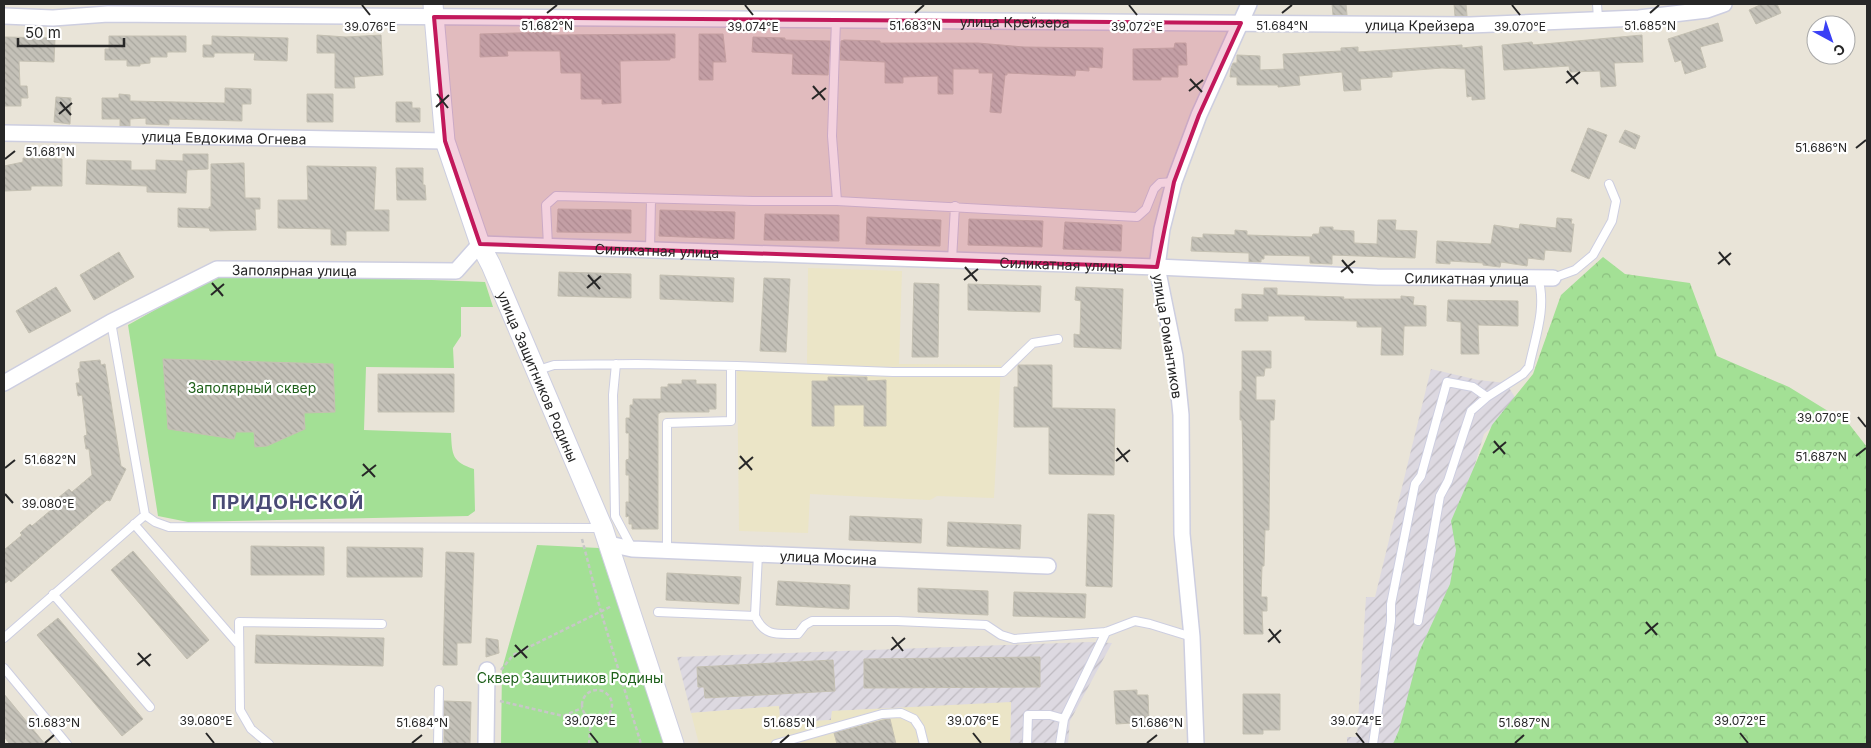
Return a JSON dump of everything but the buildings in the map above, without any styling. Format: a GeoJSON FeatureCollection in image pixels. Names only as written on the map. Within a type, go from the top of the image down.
{"type":"FeatureCollection","features":[{"type":"Feature","properties":{"kind":"street","name":"улица Романтиков"},"geometry":{"type":"LineString","coordinates":[[1196,744],[1192,637],[1182,534],[1181,415],[1175,356],[1157,267],[1162,229],[1174,182],[1199,115],[1249,4]]}},
{"type":"Feature","properties":{"kind":"street","name":"улица Крейзера"},"geometry":{"type":"LineString","coordinates":[[4,16],[53,18],[108,14],[434,10],[836,20],[1470,25],[1597,11],[1639,18],[1707,10],[1724,4]]}},
{"type":"Feature","properties":{"kind":"street","name":"улица Защитников Родины"},"geometry":{"type":"LineString","coordinates":[[434,10],[445,141],[480,244],[606,536],[674,744]]}},
{"type":"Feature","properties":{"kind":"street","name":"улица Евдокима Огнева"},"geometry":{"type":"LineString","coordinates":[[4,133],[445,141]]}},
{"type":"Feature","properties":{"kind":"street","name":"Силикатная улица"},"geometry":{"type":"LineString","coordinates":[[480,244],[1157,267],[1377,277],[1545,278]]}},
{"type":"Feature","properties":{"kind":"street","name":"Заполярная улица"},"geometry":{"type":"LineString","coordinates":[[4,383],[111,322],[217,269],[456,271],[480,244]]}},
{"type":"Feature","properties":{"kind":"street","name":"улица Мосина"},"geometry":{"type":"LineString","coordinates":[[606,536],[632,549],[1048,566]]}},
{"type":"Feature","properties":{"kind":"street"},"geometry":{"type":"LineString","coordinates":[[486,744],[487,685]]}},
{"type":"Feature","properties":{"kind":"lane"},"geometry":{"type":"LineString","coordinates":[[836,20],[832,136],[837,201]]}},
{"type":"Feature","properties":{"kind":"lane"},"geometry":{"type":"LineString","coordinates":[[548,246],[546,206],[556,196],[837,201],[1137,217],[1146,209],[1154,189],[1160,183],[1174,182]]}},
{"type":"Feature","properties":{"kind":"lane"},"geometry":{"type":"LineString","coordinates":[[1418,621],[1440,496],[1448,482],[1471,411],[1487,397],[1523,374],[1529,367],[1542,308],[1542,292],[1545,278],[1575,270],[1593,255],[1612,221],[1616,201],[1609,184]]}},
{"type":"Feature","properties":{"kind":"lane"},"geometry":{"type":"LineString","coordinates":[[650,250],[651,199]]}},
{"type":"Feature","properties":{"kind":"lane"},"geometry":{"type":"LineString","coordinates":[[952,260],[955,206]]}},
{"type":"Feature","properties":{"kind":"lane"},"geometry":{"type":"LineString","coordinates":[[111,322],[145,516],[155,522],[169,527],[579,528],[606,536]]}},
{"type":"Feature","properties":{"kind":"lane"},"geometry":{"type":"LineString","coordinates":[[536,371],[554,366],[616,364],[893,372],[1003,372],[1033,343],[1058,339]]}},
{"type":"Feature","properties":{"kind":"lane"},"geometry":{"type":"LineString","coordinates":[[616,364],[613,395],[615,516],[632,549]]}},
{"type":"Feature","properties":{"kind":"lane"},"geometry":{"type":"LineString","coordinates":[[668,550],[667,423],[731,422],[731,366]]}},
{"type":"Feature","properties":{"kind":"lane"},"geometry":{"type":"LineString","coordinates":[[1373,744],[1391,622],[1391,604],[1415,484],[1421,476],[1447,382],[1473,387],[1487,397]]}},
{"type":"Feature","properties":{"kind":"lane"},"geometry":{"type":"LineString","coordinates":[[4,638],[145,516]]}},
{"type":"Feature","properties":{"kind":"lane"},"geometry":{"type":"LineString","coordinates":[[134,524],[239,645]]}},
{"type":"Feature","properties":{"kind":"lane"},"geometry":{"type":"LineString","coordinates":[[758,554],[755,616],[760,625],[772,634],[798,634],[805,625],[812,621],[897,621],[986,625],[1001,635],[1014,639],[1106,632],[1134,622],[1150,624],[1192,637]]}},
{"type":"Feature","properties":{"kind":"lane"},"geometry":{"type":"LineString","coordinates":[[54,594],[150,707]]}},
{"type":"Feature","properties":{"kind":"lane"},"geometry":{"type":"LineString","coordinates":[[658,612],[755,616]]}},
{"type":"Feature","properties":{"kind":"lane"},"geometry":{"type":"LineString","coordinates":[[269,744],[251,729],[240,710],[239,622],[382,624]]}},
{"type":"Feature","properties":{"kind":"lane"},"geometry":{"type":"LineString","coordinates":[[1060,744],[1064,719],[1106,632]]}},
{"type":"Feature","properties":{"kind":"lane"},"geometry":{"type":"LineString","coordinates":[[4,668],[67,744]]}},
{"type":"Feature","properties":{"kind":"lane"},"geometry":{"type":"LineString","coordinates":[[438,744],[439,690]]}},
{"type":"Feature","properties":{"kind":"lane"},"geometry":{"type":"LineString","coordinates":[[777,744],[882,714],[901,713],[914,719],[920,728],[924,744]]}},
{"type":"Feature","properties":{"kind":"lane"},"geometry":{"type":"LineString","coordinates":[[1027,744],[1028,715],[1050,714],[1064,719]]}},
{"type":"Feature","properties":{"kind":"path"},"geometry":{"type":"LineString","coordinates":[[579,528],[600,612],[641,744]]}},
{"type":"Feature","properties":{"kind":"path"},"geometry":{"type":"LineString","coordinates":[[582,708],[563,716],[487,685],[513,656],[626,598]]}},
{"type":"Feature","properties":{"kind":"path"},"geometry":{"type":"LineString","coordinates":[[601,690],[609,696],[612,706],[608,715],[600,719],[591,718],[582,708],[584,699],[591,691],[601,690]]}},
{"type":"Feature","properties":{"kind":"path"},"geometry":{"type":"LineString","coordinates":[[589,744],[591,718]]}},
{"type":"Feature","properties":{"kind":"highlighted area"},"geometry":{"type":"Polygon","coordinates":[[[434,17],[1241,23],[1199,115],[1174,182],[1157,267],[480,244],[445,141],[434,17]]]}},
{"type":"Feature","properties":{"kind":"shaded area"},"geometry":{"type":"Polygon","coordinates":[[[808,268],[902,271],[899,364],[1001,365],[994,498],[937,496],[930,500],[810,494],[808,533],[739,531],[737,362],[807,364],[808,268]]]}},
{"type":"Feature","properties":{"kind":"shaded area"},"geometry":{"type":"Polygon","coordinates":[[[1431,369],[1478,380],[1506,383],[1518,402],[1484,434],[1467,491],[1454,599],[1397,744],[1347,744],[1347,737],[1357,737],[1366,597],[1375,597],[1431,369]]]}},
{"type":"Feature","properties":{"kind":"shaded area"},"geometry":{"type":"Polygon","coordinates":[[[1089,642],[1112,643],[1070,721],[1068,744],[1010,744],[1011,703],[832,711],[831,720],[780,723],[779,706],[691,713],[677,657],[1089,642]]]}},
{"type":"Feature","properties":{"kind":"shaded area"},"geometry":{"type":"Polygon","coordinates":[[[1011,702],[1010,744],[699,744],[691,713],[779,706],[780,723],[831,720],[832,711],[1011,702]]]}},
{"type":"Feature","properties":{"kind":"green space"},"geometry":{"type":"Polygon","coordinates":[[[1603,257],[1625,274],[1690,283],[1717,356],[1789,387],[1849,424],[1867,447],[1867,744],[1393,744],[1399,730],[1419,652],[1450,584],[1456,550],[1451,521],[1492,425],[1533,374],[1561,295],[1603,257]]]}},
{"type":"Feature","properties":{"kind":"green space","name":"Заполярный сквер"},"geometry":{"type":"Polygon","coordinates":[[[223,272],[485,282],[493,307],[461,307],[461,336],[453,348],[454,368],[366,367],[364,430],[451,433],[455,457],[461,464],[474,469],[475,511],[468,516],[188,522],[158,516],[128,325],[223,272]]]}},
{"type":"Feature","properties":{"kind":"green space","name":"Сквер Защитников Родины"},"geometry":{"type":"Polygon","coordinates":[[[537,545],[599,548],[664,744],[501,744],[502,669],[537,545]]]}},
{"type":"Feature","properties":{"kind":"district","name":"ПРИДОНСКОЙ"},"geometry":{"type":"Point","coordinates":[288,502]}}]}
